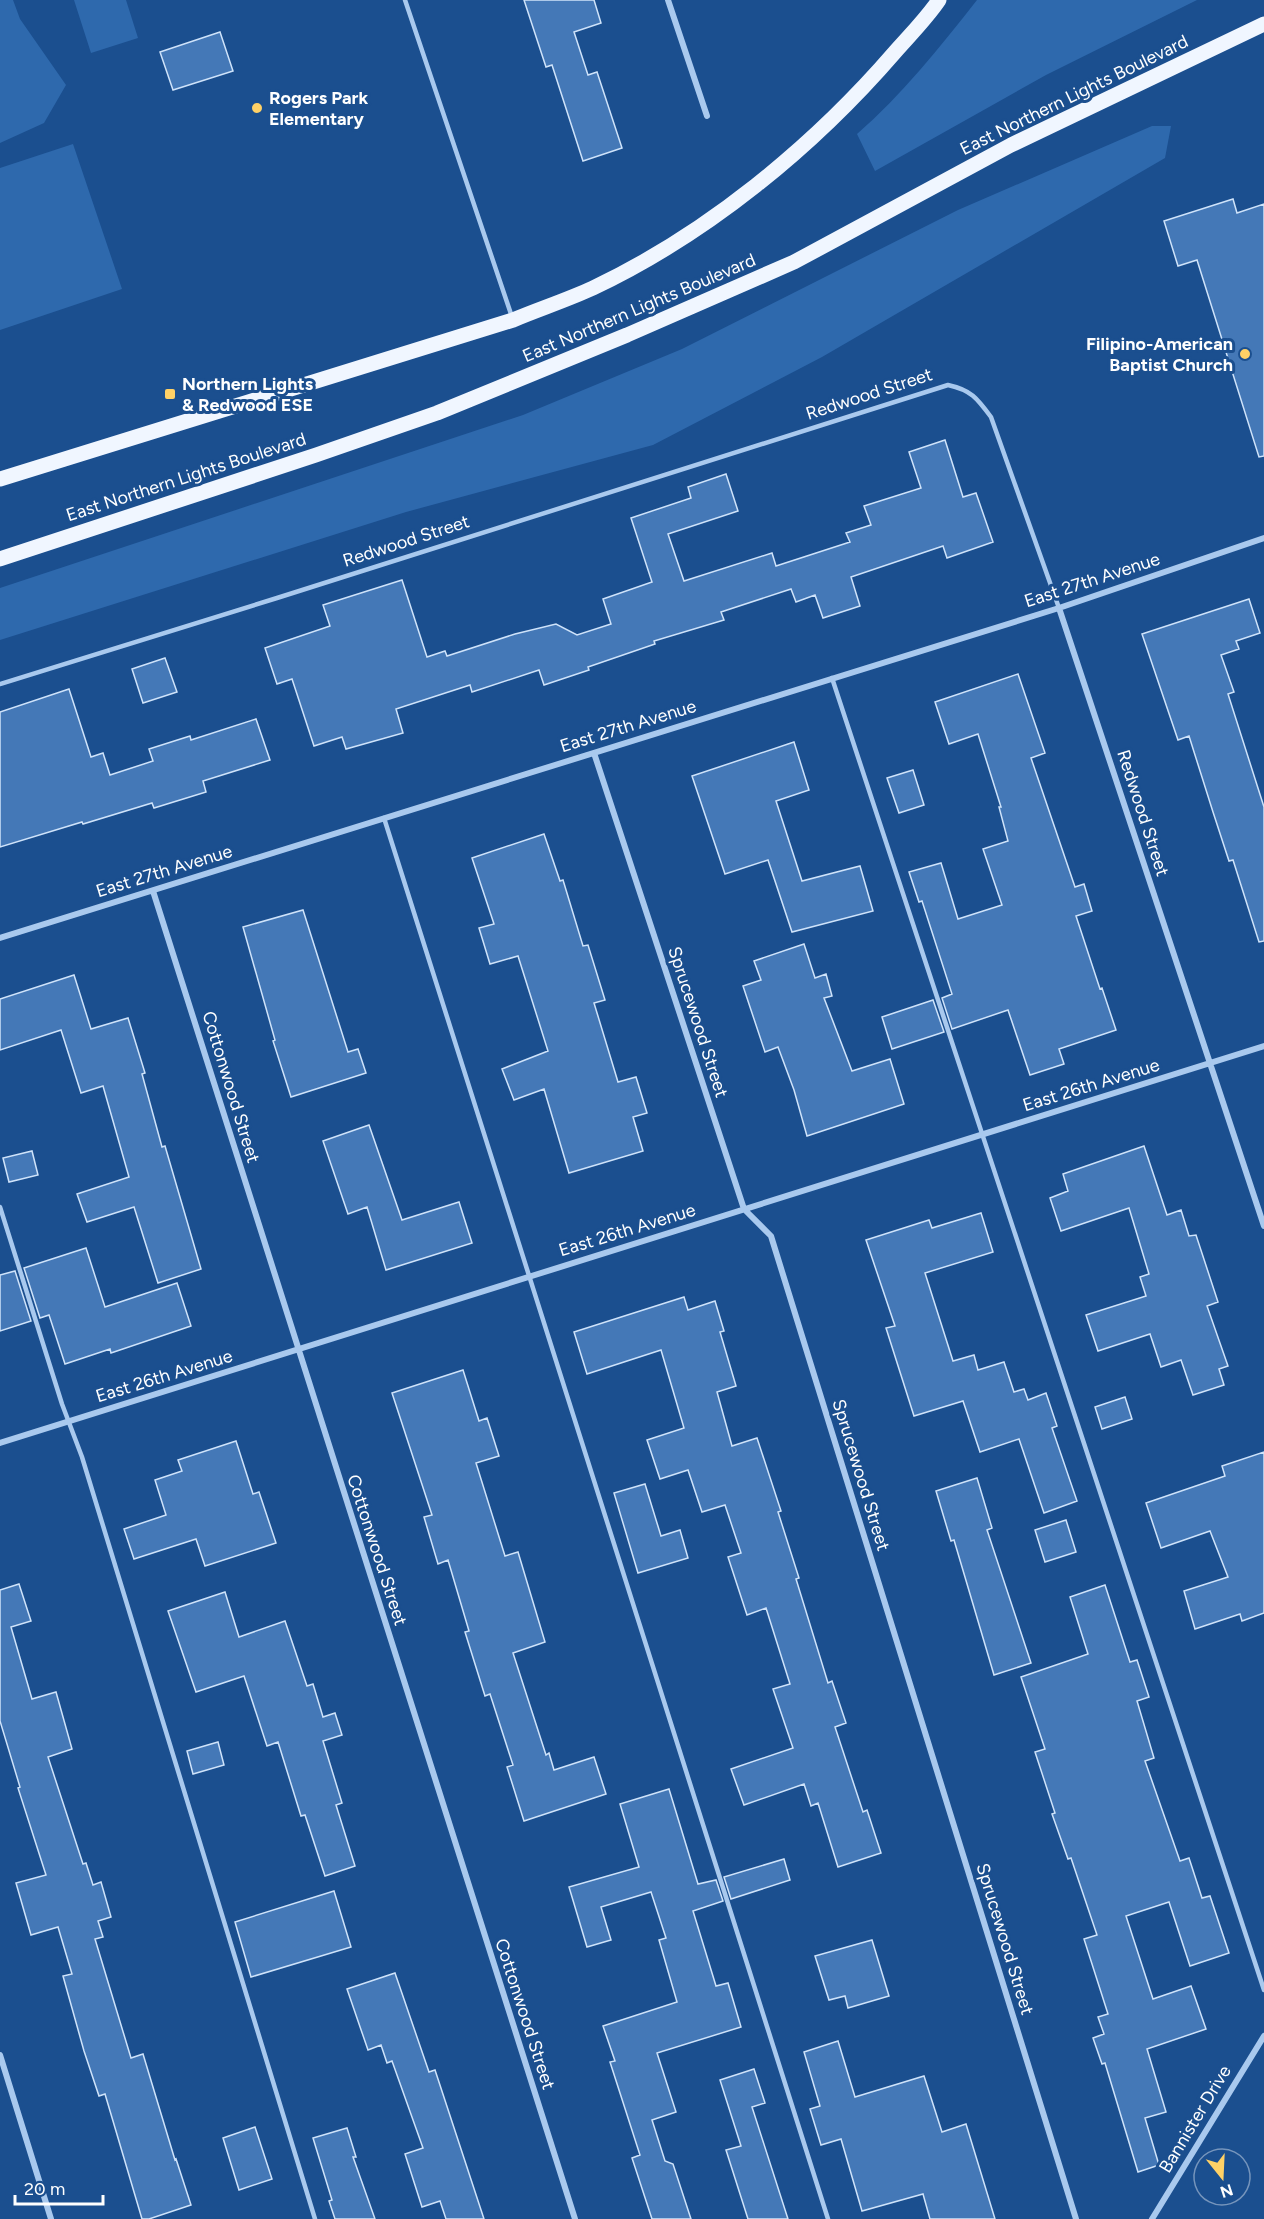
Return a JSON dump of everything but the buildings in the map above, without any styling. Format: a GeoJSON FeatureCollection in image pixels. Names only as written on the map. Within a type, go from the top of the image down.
{"type":"FeatureCollection","features":[{"type":"Feature","properties":{"kind":"main road","name":"East Northern Lights Boulevard"},"geometry":{"type":"LineString","coordinates":[[0,479],[513,320],[602,283],[660,252],[730,205],[821,130],[868,83],[939,0]]}},
{"type":"Feature","properties":{"kind":"main road","name":"East Northern Lights Boulevard"},"geometry":{"type":"LineString","coordinates":[[0,559],[436,413],[627,335],[794,262],[1011,145],[1264,24]]}},
{"type":"Feature","properties":{"kind":"street"},"geometry":{"type":"LineString","coordinates":[[668,0],[707,116]]}},
{"type":"Feature","properties":{"kind":"street","name":"East 27th Avenue"},"geometry":{"type":"LineString","coordinates":[[0,938],[1059,608],[1264,538]]}},
{"type":"Feature","properties":{"kind":"street","name":"Redwood Street"},"geometry":{"type":"LineString","coordinates":[[1059,608],[1264,1226]]}},
{"type":"Feature","properties":{"kind":"street","name":"Sprucewood Street"},"geometry":{"type":"LineString","coordinates":[[594,753],[744,1209],[771,1236],[1076,2219]]}},
{"type":"Feature","properties":{"kind":"street","name":"Cottonwood Street"},"geometry":{"type":"LineString","coordinates":[[153,891],[575,2219]]}},
{"type":"Feature","properties":{"kind":"street","name":"East 26th Avenue"},"geometry":{"type":"LineString","coordinates":[[0,1443],[1264,1046]]}},
{"type":"Feature","properties":{"kind":"street","name":"Bannister Drive"},"geometry":{"type":"LineString","coordinates":[[1152,2219],[1264,2036]]}},
{"type":"Feature","properties":{"kind":"street"},"geometry":{"type":"LineString","coordinates":[[0,2055],[51,2219]]}},
{"type":"Feature","properties":{"kind":"lane"},"geometry":{"type":"LineString","coordinates":[[405,0],[513,320]]}},
{"type":"Feature","properties":{"kind":"lane","name":"Redwood Street"},"geometry":{"type":"LineString","coordinates":[[0,684],[948,385],[965,388],[977,398],[991,417],[1059,608]]}},
{"type":"Feature","properties":{"kind":"lane"},"geometry":{"type":"LineString","coordinates":[[832,678],[1264,1990]]}},
{"type":"Feature","properties":{"kind":"lane"},"geometry":{"type":"LineString","coordinates":[[384,818],[828,2219]]}},
{"type":"Feature","properties":{"kind":"lane"},"geometry":{"type":"LineString","coordinates":[[0,1207],[86,1468],[315,2219]]}},
{"type":"Feature","properties":{"kind":"shaded area"},"geometry":{"type":"Polygon","coordinates":[[[0,0],[13,0],[20,19],[66,85],[44,123],[0,143],[0,0]]]}},
{"type":"Feature","properties":{"kind":"shaded area"},"geometry":{"type":"Polygon","coordinates":[[[74,0],[126,0],[138,38],[91,53],[74,0]]]}},
{"type":"Feature","properties":{"kind":"shaded area"},"geometry":{"type":"Polygon","coordinates":[[[977,0],[1197,0],[1046,75],[875,171],[857,134],[905,87],[977,0]]]}},
{"type":"Feature","properties":{"kind":"shaded area"},"geometry":{"type":"Polygon","coordinates":[[[1152,126],[1171,126],[1165,158],[822,357],[653,445],[406,512],[0,640],[0,588],[523,415],[682,349],[958,210],[1152,126]]]}},
{"type":"Feature","properties":{"kind":"shaded area"},"geometry":{"type":"Polygon","coordinates":[[[73,144],[122,289],[0,330],[0,168],[73,144]]]}},
{"type":"Feature","properties":{"kind":"place","name":"Rogers Park Elementary"},"geometry":{"type":"Point","coordinates":[257,108]}},
{"type":"Feature","properties":{"kind":"place","name":"Filipino-American Baptist Church"},"geometry":{"type":"Point","coordinates":[1245,354]}},
{"type":"Feature","properties":{"kind":"place","name":"Northern Lights & Redwood ESE"},"geometry":{"type":"Point","coordinates":[170,394]}}]}
